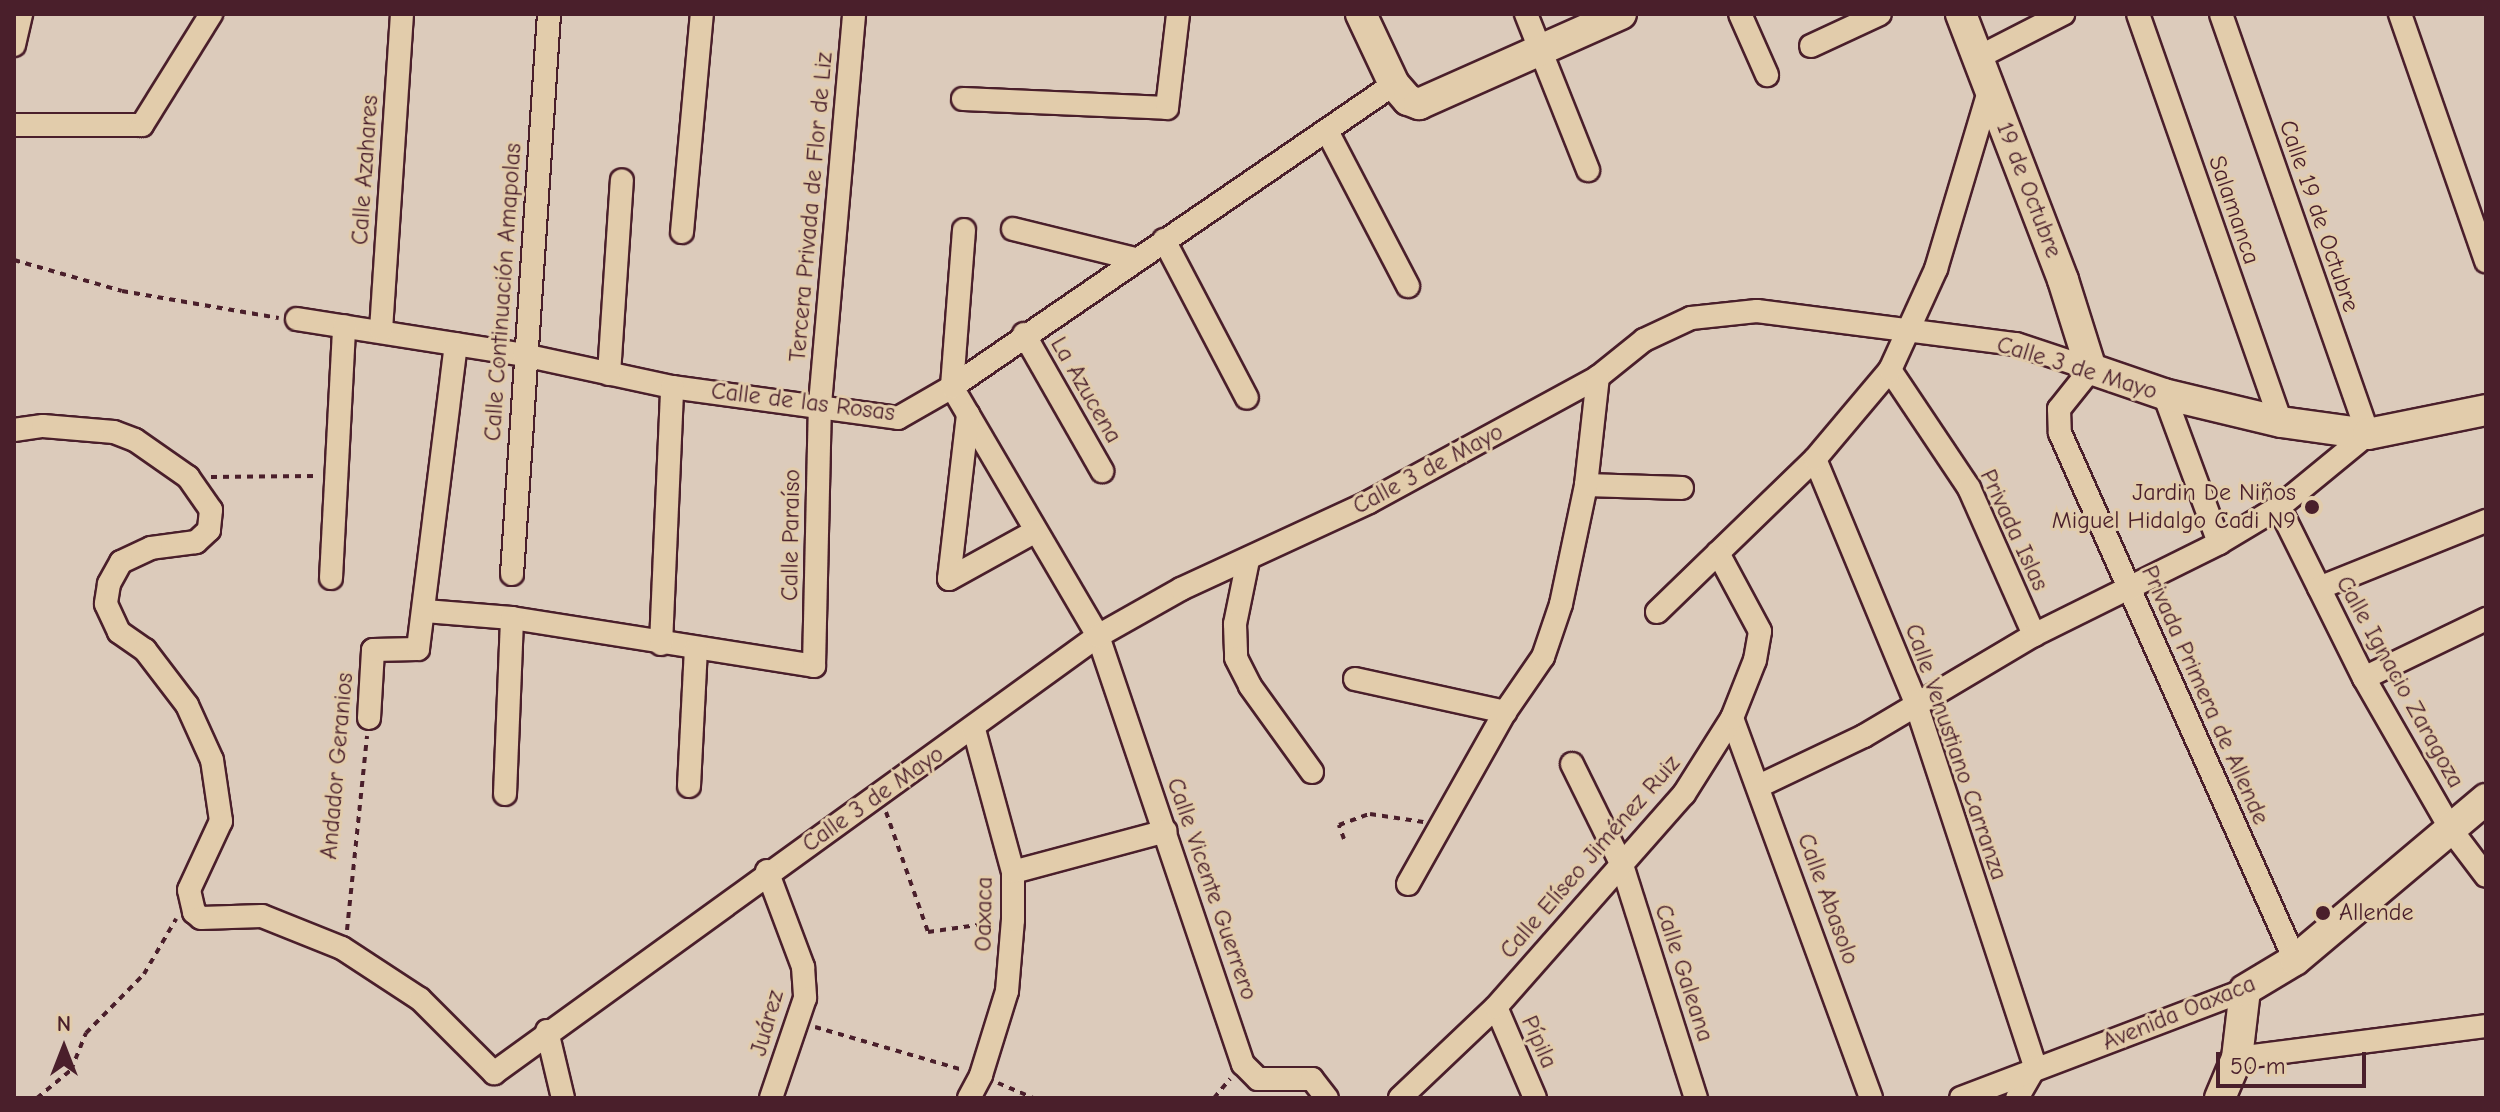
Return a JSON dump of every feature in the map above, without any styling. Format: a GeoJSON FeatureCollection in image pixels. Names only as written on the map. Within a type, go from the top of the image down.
{"type":"FeatureCollection","features":[{"type":"Feature","properties":{"kind":"street"},"geometry":{"type":"LineString","coordinates":[[14,45],[21,14]]}},
{"type":"Feature","properties":{"kind":"street"},"geometry":{"type":"LineString","coordinates":[[14,125],[142,125],[211,14]]}},
{"type":"Feature","properties":{"kind":"street","name":"Calle Azahares"},"geometry":{"type":"LineString","coordinates":[[381,330],[402,14]]}},
{"type":"Feature","properties":{"kind":"street","name":"Calle Continuación Amapolas"},"geometry":{"type":"LineString","coordinates":[[512,574],[524,355],[549,14]]}},
{"type":"Feature","properties":{"kind":"street"},"geometry":{"type":"LineString","coordinates":[[682,232],[702,14]]}},
{"type":"Feature","properties":{"kind":"street","name":"Tercera Privada de Flor de Liz"},"geometry":{"type":"LineString","coordinates":[[820,404],[854,14]]}},
{"type":"Feature","properties":{"kind":"street"},"geometry":{"type":"LineString","coordinates":[[963,99],[1167,108],[1178,14]]}},
{"type":"Feature","properties":{"kind":"street"},"geometry":{"type":"LineString","coordinates":[[1361,14],[1394,84],[1419,104],[1621,14]]}},
{"type":"Feature","properties":{"kind":"street"},"geometry":{"type":"LineString","coordinates":[[1526,14],[1588,170]]}},
{"type":"Feature","properties":{"kind":"street"},"geometry":{"type":"LineString","coordinates":[[1740,14],[1767,75]]}},
{"type":"Feature","properties":{"kind":"street"},"geometry":{"type":"LineString","coordinates":[[1811,46],[1880,14]]}},
{"type":"Feature","properties":{"kind":"street","name":"19 de Octubre"},"geometry":{"type":"LineString","coordinates":[[1961,14],[2091,369]]}},
{"type":"Feature","properties":{"kind":"street"},"geometry":{"type":"LineString","coordinates":[[1977,58],[2063,14]]}},
{"type":"Feature","properties":{"kind":"street","name":"Salamanca"},"geometry":{"type":"LineString","coordinates":[[2138,14],[2281,422]]}},
{"type":"Feature","properties":{"kind":"street","name":"Calle 19 de Octubre"},"geometry":{"type":"LineString","coordinates":[[2221,14],[2368,434]]}},
{"type":"Feature","properties":{"kind":"street"},"geometry":{"type":"LineString","coordinates":[[2400,14],[2486,261]]}},
{"type":"Feature","properties":{"kind":"street","name":"Calle de las Rosas"},"geometry":{"type":"LineString","coordinates":[[297,319],[524,355],[672,387],[820,404],[898,418],[952,387],[1024,334],[1394,84]]}},
{"type":"Feature","properties":{"kind":"street"},"geometry":{"type":"LineString","coordinates":[[1657,612],[1815,459],[1890,370],[1936,269],[1990,88]]}},
{"type":"Feature","properties":{"kind":"street"},"geometry":{"type":"LineString","coordinates":[[1327,131],[1408,286]]}},
{"type":"Feature","properties":{"kind":"street"},"geometry":{"type":"LineString","coordinates":[[609,374],[622,180]]}},
{"type":"Feature","properties":{"kind":"street"},"geometry":{"type":"LineString","coordinates":[[1013,229],[1135,259]]}},
{"type":"Feature","properties":{"kind":"street"},"geometry":{"type":"LineString","coordinates":[[952,387],[964,230]]}},
{"type":"Feature","properties":{"kind":"street"},"geometry":{"type":"LineString","coordinates":[[1164,240],[1247,398]]}},
{"type":"Feature","properties":{"kind":"street","name":"Calle 3 de Mayo"},"geometry":{"type":"LineString","coordinates":[[342,948],[420,999],[494,1073],[767,871],[880,799],[1098,636],[1369,502],[1598,377],[1644,340],[1691,318],[1757,311],[2016,344],[2164,394],[2281,422],[2368,434],[2486,410]]}},
{"type":"Feature","properties":{"kind":"street"},"geometry":{"type":"LineString","coordinates":[[331,578],[344,326]]}},
{"type":"Feature","properties":{"kind":"street","name":"La Azucena"},"geometry":{"type":"LineString","coordinates":[[1024,334],[1102,471]]}},
{"type":"Feature","properties":{"kind":"street","name":"Andador Geranios"},"geometry":{"type":"LineString","coordinates":[[369,718],[373,650],[418,649],[456,344]]}},
{"type":"Feature","properties":{"kind":"street","name":"Privada Primera de Allende"},"geometry":{"type":"LineString","coordinates":[[2091,369],[2067,396],[2057,419],[2295,960]]}},
{"type":"Feature","properties":{"kind":"street","name":"Privada Islas"},"geometry":{"type":"LineString","coordinates":[[1890,370],[1969,488],[2034,635]]}},
{"type":"Feature","properties":{"kind":"street"},"geometry":{"type":"LineString","coordinates":[[1408,884],[1505,712],[1548,644],[1561,604],[1586,485],[1598,377]]}},
{"type":"Feature","properties":{"kind":"street"},"geometry":{"type":"LineString","coordinates":[[661,644],[672,387]]}},
{"type":"Feature","properties":{"kind":"street","name":"Calle Vicente Guerrero"},"geometry":{"type":"LineString","coordinates":[[952,387],[1098,636],[1243,1064],[1258,1079],[1312,1079],[1327,1098]]}},
{"type":"Feature","properties":{"kind":"street"},"geometry":{"type":"LineString","coordinates":[[2164,394],[2219,543]]}},
{"type":"Feature","properties":{"kind":"street","name":"Calle Paraíso"},"geometry":{"type":"LineString","coordinates":[[696,649],[814,666],[820,404]]}},
{"type":"Feature","properties":{"kind":"street"},"geometry":{"type":"LineString","coordinates":[[968,414],[949,579],[1036,531]]}},
{"type":"Feature","properties":{"kind":"street"},"geometry":{"type":"LineString","coordinates":[[14,430],[43,426],[114,432],[165,457],[188,477],[211,510],[209,530],[196,542],[151,548],[121,562],[109,584],[106,604],[119,632],[145,650],[187,705],[212,760],[221,821],[189,890],[189,905],[201,918],[262,916],[342,948]]}},
{"type":"Feature","properties":{"kind":"street"},"geometry":{"type":"LineString","coordinates":[[1759,786],[1864,736],[1915,701],[2034,635],[2219,543],[2279,507],[2368,434]]}},
{"type":"Feature","properties":{"kind":"street","name":"Calle Venustiano Carranza"},"geometry":{"type":"LineString","coordinates":[[1815,459],[1915,701],[2035,1067]]}},
{"type":"Feature","properties":{"kind":"street"},"geometry":{"type":"LineString","coordinates":[[1586,485],[1682,488]]}},
{"type":"Feature","properties":{"kind":"street","name":"Calle Ignacio Zaragoza"},"geometry":{"type":"LineString","coordinates":[[2279,507],[2364,678],[2452,831],[2486,876]]}},
{"type":"Feature","properties":{"kind":"street"},"geometry":{"type":"LineString","coordinates":[[2319,588],[2486,521]]}},
{"type":"Feature","properties":{"kind":"street","name":"Calle Elíseo Jiménez Ruiz"},"geometry":{"type":"LineString","coordinates":[[1400,1098],[1496,1007],[1622,865],[1684,794],[1732,718],[1755,660],[1760,631],[1718,553]]}},
{"type":"Feature","properties":{"kind":"street"},"geometry":{"type":"LineString","coordinates":[[1248,560],[1235,624],[1236,658],[1250,686],[1312,772]]}},
{"type":"Feature","properties":{"kind":"street"},"geometry":{"type":"LineString","coordinates":[[425,611],[512,618],[696,649],[689,786]]}},
{"type":"Feature","properties":{"kind":"street"},"geometry":{"type":"LineString","coordinates":[[505,794],[512,618]]}},
{"type":"Feature","properties":{"kind":"street"},"geometry":{"type":"LineString","coordinates":[[2364,678],[2486,619]]}},
{"type":"Feature","properties":{"kind":"street"},"geometry":{"type":"LineString","coordinates":[[1355,679],[1505,712]]}},
{"type":"Feature","properties":{"kind":"street","name":"Calle Abasolo"},"geometry":{"type":"LineString","coordinates":[[1732,718],[1871,1098]]}},
{"type":"Feature","properties":{"kind":"street","name":"Oaxaca"},"geometry":{"type":"LineString","coordinates":[[969,1098],[981,1075],[1007,991],[1013,920],[1013,872],[974,729]]}},
{"type":"Feature","properties":{"kind":"street","name":"Calle Galeana"},"geometry":{"type":"LineString","coordinates":[[1572,764],[1622,865],[1696,1098]]}},
{"type":"Feature","properties":{"kind":"street","name":"Avenida Oaxaca"},"geometry":{"type":"LineString","coordinates":[[1961,1098],[2035,1067],[2245,990],[2295,960],[2452,831],[2486,799]]}},
{"type":"Feature","properties":{"kind":"street"},"geometry":{"type":"LineString","coordinates":[[1013,872],[1166,831]]}},
{"type":"Feature","properties":{"kind":"street","name":"Juárez"},"geometry":{"type":"LineString","coordinates":[[767,871],[803,967],[805,998],[771,1098]]}},
{"type":"Feature","properties":{"kind":"street"},"geometry":{"type":"LineString","coordinates":[[2220,1098],[2237,1058],[2245,990]]}},
{"type":"Feature","properties":{"kind":"street","name":"Pípila"},"geometry":{"type":"LineString","coordinates":[[1496,1007],[1535,1098]]}},
{"type":"Feature","properties":{"kind":"street"},"geometry":{"type":"LineString","coordinates":[[2237,1058],[2486,1026]]}},
{"type":"Feature","properties":{"kind":"street"},"geometry":{"type":"LineString","coordinates":[[547,1031],[563,1098]]}},
{"type":"Feature","properties":{"kind":"street"},"geometry":{"type":"LineString","coordinates":[[2017,1098],[2035,1067]]}},
{"type":"Feature","properties":{"kind":"path"},"geometry":{"type":"LineString","coordinates":[[14,260],[197,307],[297,319]]}},
{"type":"Feature","properties":{"kind":"path"},"geometry":{"type":"LineString","coordinates":[[188,477],[335,476]]}},
{"type":"Feature","properties":{"kind":"path","name":"Andador Geranios"},"geometry":{"type":"LineString","coordinates":[[342,948],[350,917],[369,718]]}},
{"type":"Feature","properties":{"kind":"path"},"geometry":{"type":"LineString","coordinates":[[880,799],[928,932],[1013,920]]}},
{"type":"Feature","properties":{"kind":"path"},"geometry":{"type":"LineString","coordinates":[[1344,839],[1339,825],[1370,814],[1441,824]]}},
{"type":"Feature","properties":{"kind":"path"},"geometry":{"type":"LineString","coordinates":[[37,1098],[71,1070],[86,1033],[144,974],[189,905]]}},
{"type":"Feature","properties":{"kind":"path"},"geometry":{"type":"LineString","coordinates":[[797,1022],[981,1075],[1034,1098]]}},
{"type":"Feature","properties":{"kind":"place","name":"Jardin De Niños Miguel Hidalgo Cadi N9"},"geometry":{"type":"Point","coordinates":[2312,507]}},
{"type":"Feature","properties":{"kind":"place","name":"Allende"},"geometry":{"type":"Point","coordinates":[2323,913]}}]}
